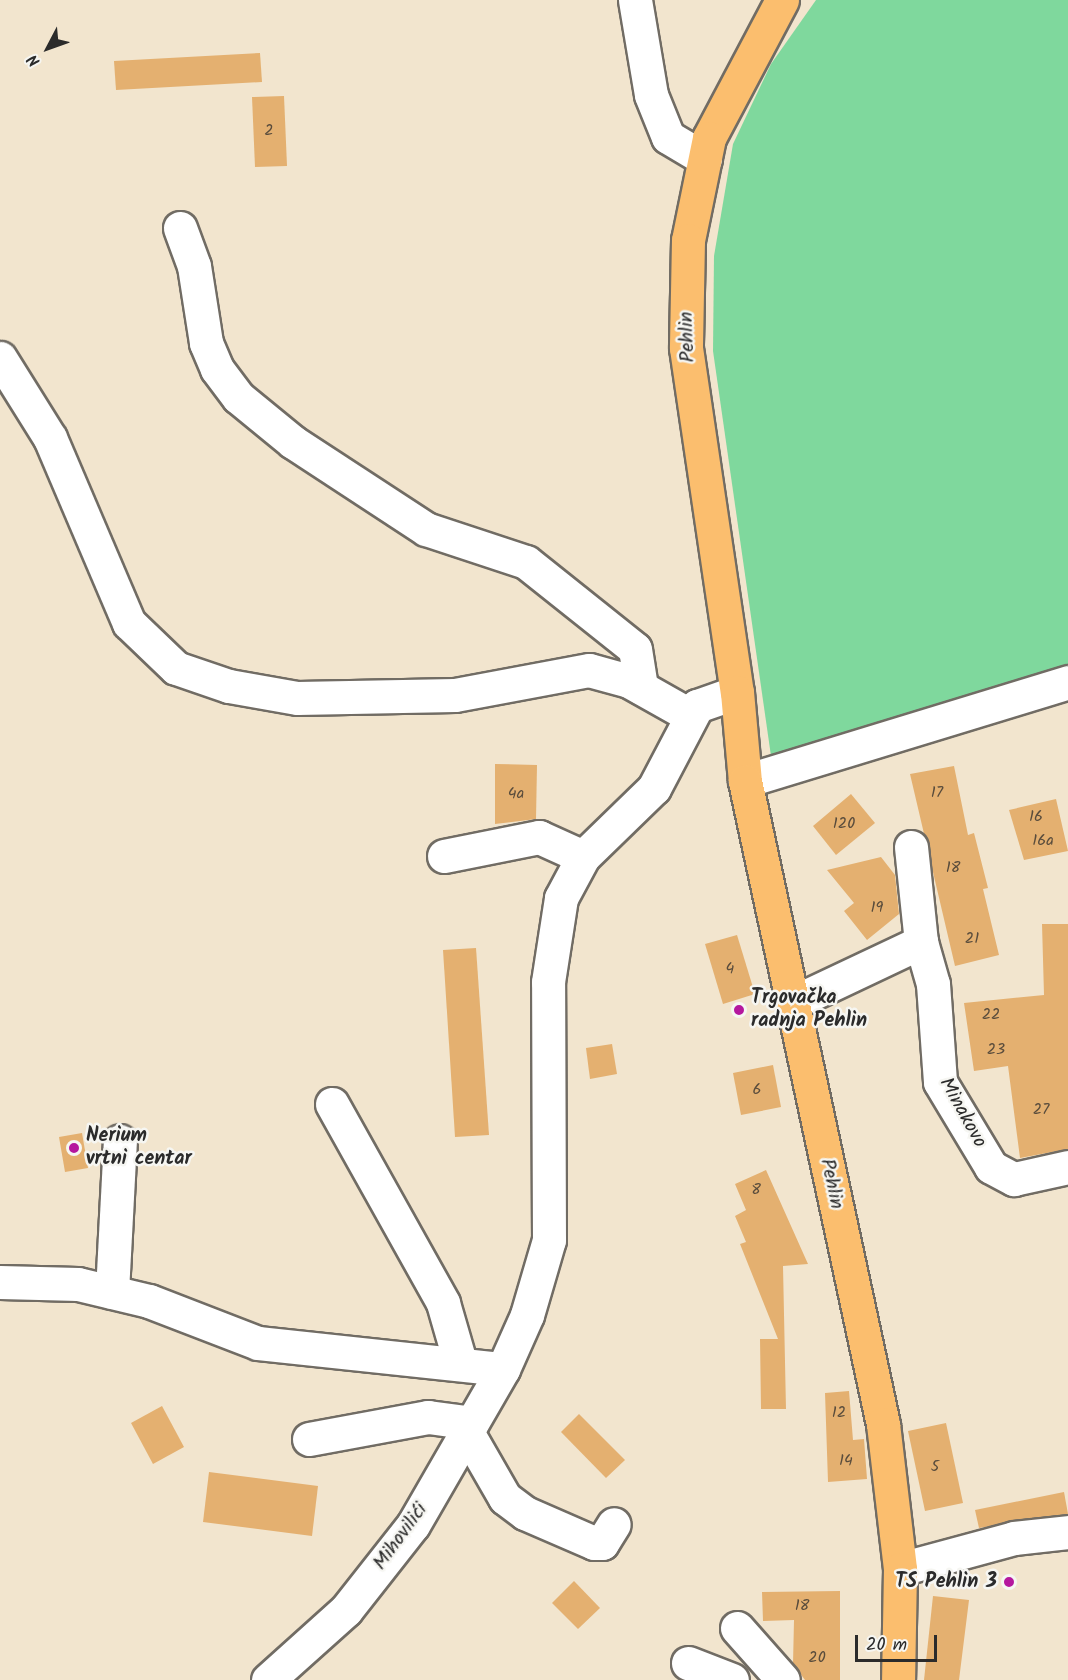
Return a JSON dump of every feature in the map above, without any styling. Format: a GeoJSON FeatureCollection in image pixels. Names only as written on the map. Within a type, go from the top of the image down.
{"type":"FeatureCollection","features":[{"type":"Feature","properties":{"kind":"main road","name":"Pehlin"},"geometry":{"type":"LineString","coordinates":[[782,0],[751,50],[705,159],[688,240],[686,348],[737,692],[745,781],[883,1424],[900,1569],[898,1680]]}},
{"type":"Feature","properties":{"kind":"street"},"geometry":{"type":"LineString","coordinates":[[635,0],[651,95],[668,137],[705,159]]}},
{"type":"Feature","properties":{"kind":"street"},"geometry":{"type":"LineString","coordinates":[[180,228],[194,266],[206,343],[217,369],[238,397],[293,442],[426,529],[526,562],[635,649],[641,688]]}},
{"type":"Feature","properties":{"kind":"street"},"geometry":{"type":"LineString","coordinates":[[0,358],[50,438],[129,623],[176,668],[229,686],[297,698],[455,695],[589,670],[641,688],[691,716]]}},
{"type":"Feature","properties":{"kind":"street"},"geometry":{"type":"LineString","coordinates":[[745,781],[1068,682]]}},
{"type":"Feature","properties":{"kind":"street"},"geometry":{"type":"LineString","coordinates":[[0,1282],[78,1284],[112,1292],[258,1343],[460,1362],[503,1369],[527,1315],[549,1240],[548,982],[561,897],[584,857],[654,788],[691,716],[702,700],[737,692]]}},
{"type":"Feature","properties":{"kind":"street"},"geometry":{"type":"LineString","coordinates":[[444,856],[539,837],[584,857]]}},
{"type":"Feature","properties":{"kind":"street","name":"Minakovo"},"geometry":{"type":"LineString","coordinates":[[911,847],[921,942],[933,984],[940,1082],[992,1167],[1014,1179],[1068,1167]]}},
{"type":"Feature","properties":{"kind":"street"},"geometry":{"type":"LineString","coordinates":[[792,1003],[921,942]]}},
{"type":"Feature","properties":{"kind":"street"},"geometry":{"type":"LineString","coordinates":[[332,1104],[443,1304],[460,1362]]}},
{"type":"Feature","properties":{"kind":"street"},"geometry":{"type":"LineString","coordinates":[[112,1292],[120,1141]]}},
{"type":"Feature","properties":{"kind":"street","name":"Mihovilići"},"geometry":{"type":"LineString","coordinates":[[268,1680],[353,1602],[413,1525],[503,1369]]}},
{"type":"Feature","properties":{"kind":"street"},"geometry":{"type":"LineString","coordinates":[[309,1439],[428,1417],[469,1427],[505,1498],[525,1513],[594,1543],[602,1543],[614,1524]]}},
{"type":"Feature","properties":{"kind":"street"},"geometry":{"type":"LineString","coordinates":[[900,1569],[1014,1538],[1068,1532]]}},
{"type":"Feature","properties":{"kind":"street"},"geometry":{"type":"LineString","coordinates":[[737,1628],[783,1680]]}},
{"type":"Feature","properties":{"kind":"street"},"geometry":{"type":"LineString","coordinates":[[688,1663],[732,1680]]}},
{"type":"Feature","properties":{"kind":"green space"},"geometry":{"type":"Polygon","coordinates":[[[816,0],[1068,0],[1068,671],[772,763],[713,351],[714,256],[733,144],[771,64],[816,0]]]}},
{"type":"Feature","properties":{"kind":"building"},"geometry":{"type":"Polygon","coordinates":[[[260,53],[262,82],[116,90],[114,61],[260,53]]]}},
{"type":"Feature","properties":{"kind":"building"},"geometry":{"type":"Polygon","coordinates":[[[284,96],[287,166],[255,167],[252,97],[284,96]]]}},
{"type":"Feature","properties":{"kind":"building"},"geometry":{"type":"Polygon","coordinates":[[[495,764],[537,765],[536,819],[495,824],[495,764]]]}},
{"type":"Feature","properties":{"kind":"building"},"geometry":{"type":"Polygon","coordinates":[[[954,766],[968,835],[974,833],[988,888],[983,889],[999,955],[955,966],[910,774],[954,766]]]}},
{"type":"Feature","properties":{"kind":"building"},"geometry":{"type":"Polygon","coordinates":[[[851,794],[875,823],[836,855],[813,826],[851,794]]]}},
{"type":"Feature","properties":{"kind":"building"},"geometry":{"type":"Polygon","coordinates":[[[1056,799],[1068,851],[1024,860],[1009,810],[1056,799]]]}},
{"type":"Feature","properties":{"kind":"building"},"geometry":{"type":"Polygon","coordinates":[[[881,857],[895,875],[899,914],[867,940],[844,911],[854,903],[827,870],[881,857]]]}},
{"type":"Feature","properties":{"kind":"building"},"geometry":{"type":"Polygon","coordinates":[[[1042,924],[1068,924],[1068,1149],[1020,1158],[1008,1066],[974,1071],[964,1003],[1044,995],[1042,924]]]}},
{"type":"Feature","properties":{"kind":"building"},"geometry":{"type":"Polygon","coordinates":[[[737,935],[755,994],[723,1004],[705,944],[737,935]]]}},
{"type":"Feature","properties":{"kind":"building"},"geometry":{"type":"Polygon","coordinates":[[[476,948],[489,1135],[455,1137],[443,950],[476,948]]]}},
{"type":"Feature","properties":{"kind":"building"},"geometry":{"type":"Polygon","coordinates":[[[612,1044],[617,1074],[590,1079],[586,1048],[612,1044]]]}},
{"type":"Feature","properties":{"kind":"building"},"geometry":{"type":"Polygon","coordinates":[[[773,1065],[781,1107],[741,1115],[733,1073],[773,1065]]]}},
{"type":"Feature","properties":{"kind":"building"},"geometry":{"type":"Polygon","coordinates":[[[82,1133],[88,1168],[65,1172],[59,1137],[82,1133]]]}},
{"type":"Feature","properties":{"kind":"building"},"geometry":{"type":"Polygon","coordinates":[[[766,1170],[808,1264],[783,1266],[786,1409],[761,1409],[760,1339],[778,1339],[740,1244],[746,1242],[735,1216],[746,1210],[735,1184],[766,1170]]]}},
{"type":"Feature","properties":{"kind":"building"},"geometry":{"type":"Polygon","coordinates":[[[849,1391],[853,1440],[864,1439],[867,1479],[828,1482],[825,1393],[849,1391]]]}},
{"type":"Feature","properties":{"kind":"building"},"geometry":{"type":"Polygon","coordinates":[[[162,1406],[184,1447],[153,1464],[131,1423],[162,1406]]]}},
{"type":"Feature","properties":{"kind":"building"},"geometry":{"type":"Polygon","coordinates":[[[579,1414],[625,1460],[606,1478],[561,1432],[579,1414]]]}},
{"type":"Feature","properties":{"kind":"building"},"geometry":{"type":"Polygon","coordinates":[[[946,1423],[963,1503],[925,1511],[908,1431],[946,1423]]]}},
{"type":"Feature","properties":{"kind":"building"},"geometry":{"type":"Polygon","coordinates":[[[209,1472],[318,1486],[312,1536],[203,1522],[209,1472]]]}},
{"type":"Feature","properties":{"kind":"building"},"geometry":{"type":"Polygon","coordinates":[[[1064,1492],[1068,1514],[979,1528],[975,1510],[1064,1492]]]}},
{"type":"Feature","properties":{"kind":"building"},"geometry":{"type":"Polygon","coordinates":[[[574,1581],[600,1608],[578,1629],[552,1603],[574,1581]]]}},
{"type":"Feature","properties":{"kind":"building"},"geometry":{"type":"Polygon","coordinates":[[[840,1591],[840,1680],[805,1680],[793,1664],[794,1620],[763,1621],[762,1592],[840,1591]]]}},
{"type":"Feature","properties":{"kind":"building"},"geometry":{"type":"Polygon","coordinates":[[[933,1596],[969,1600],[959,1680],[924,1680],[933,1596]]]}},
{"type":"Feature","properties":{"kind":"place","name":"Trgovačka radnja Pehlin"},"geometry":{"type":"Point","coordinates":[739,1010]}},
{"type":"Feature","properties":{"kind":"place","name":"Nerium vrtni centar"},"geometry":{"type":"Point","coordinates":[74,1148]}},
{"type":"Feature","properties":{"kind":"place","name":"TS Pehlin 3"},"geometry":{"type":"Point","coordinates":[1009,1582]}}]}
